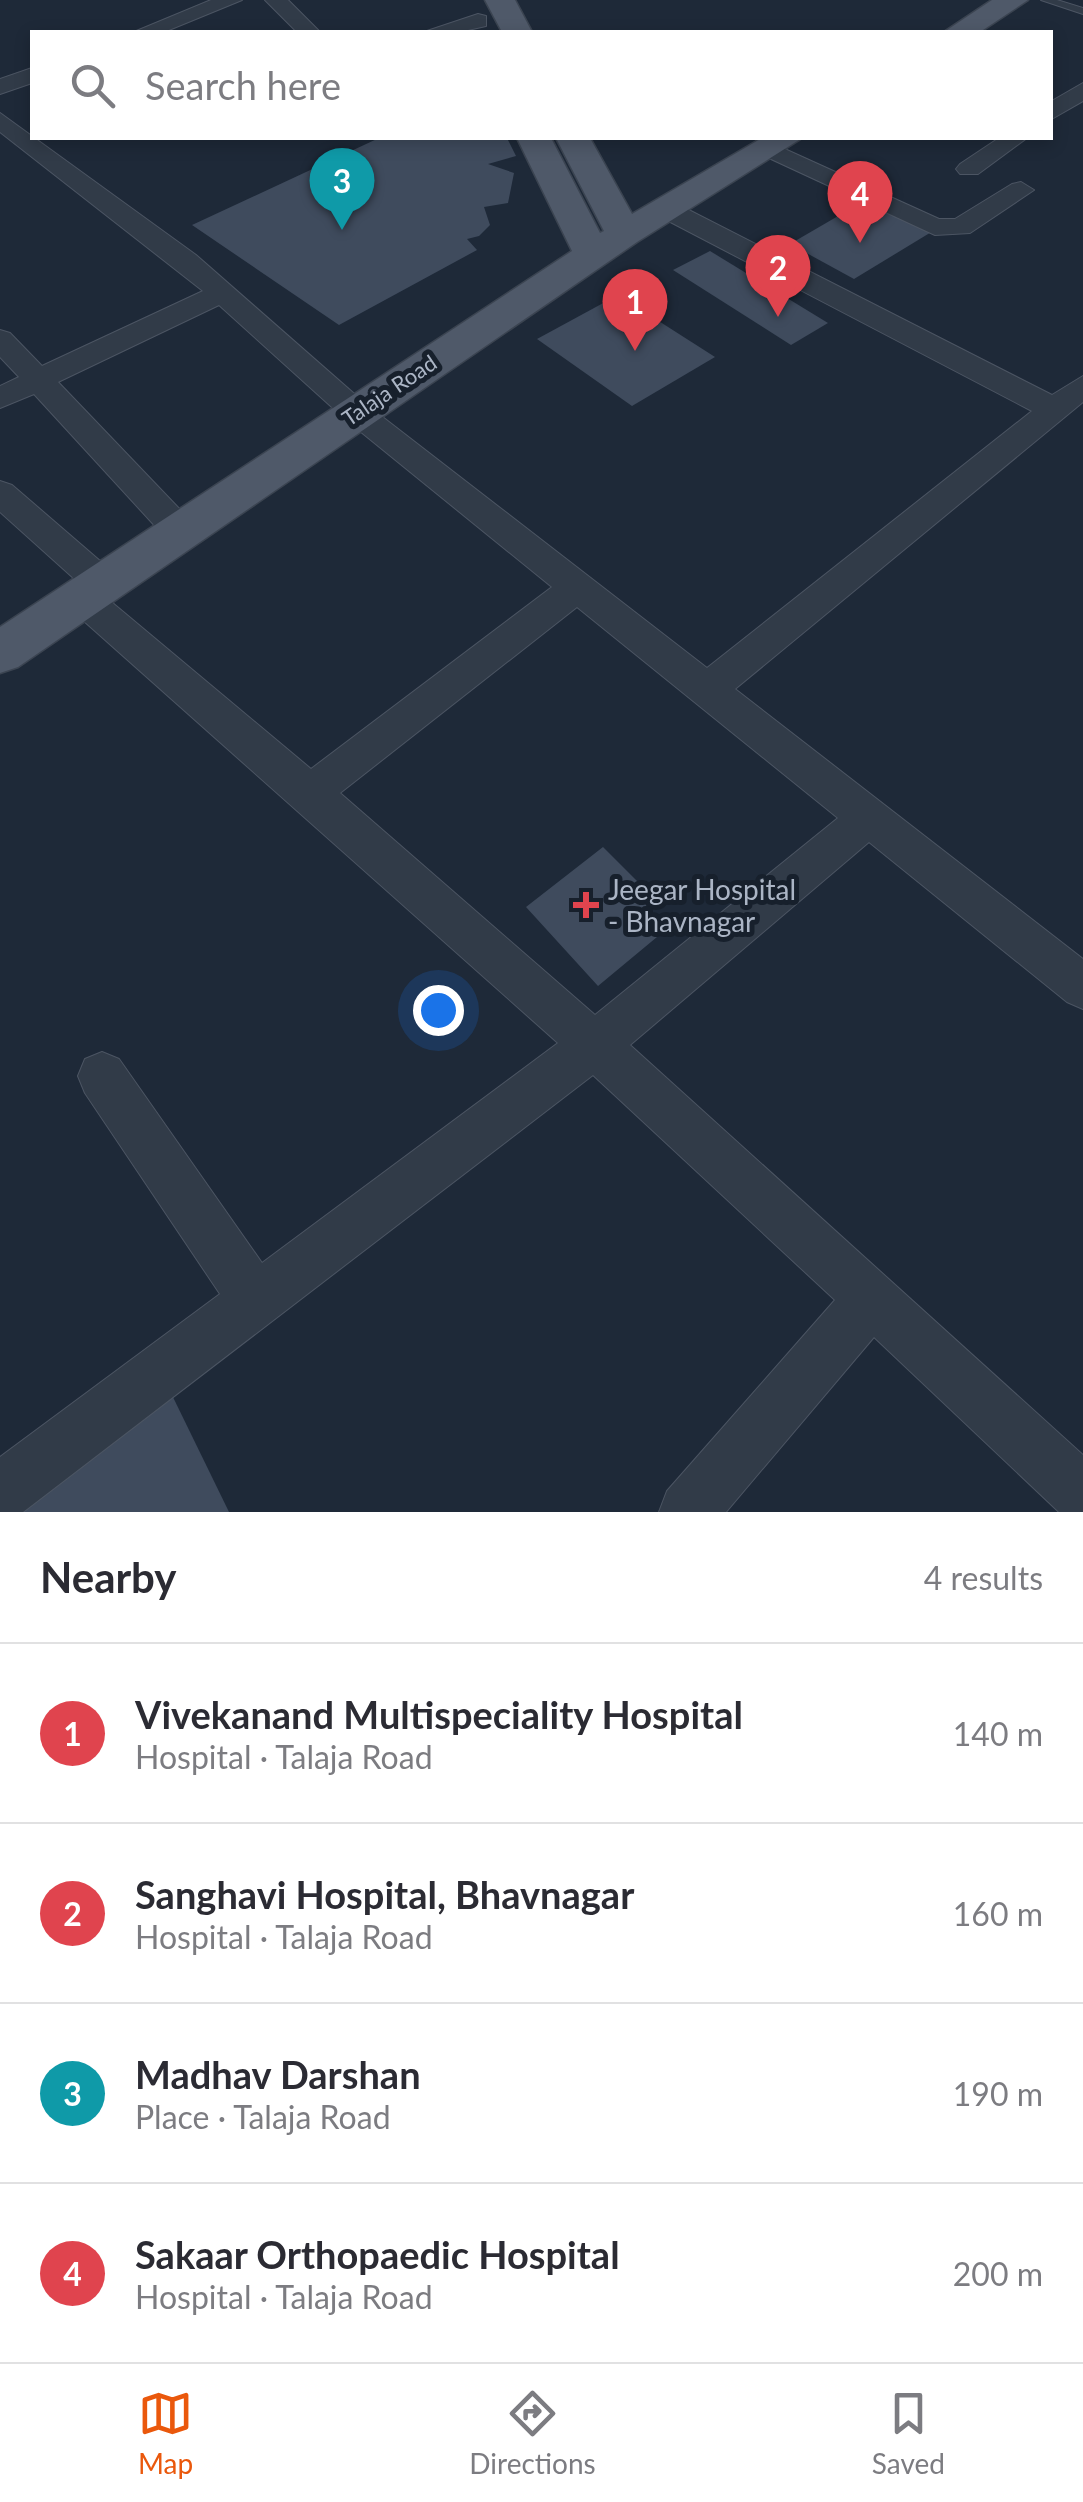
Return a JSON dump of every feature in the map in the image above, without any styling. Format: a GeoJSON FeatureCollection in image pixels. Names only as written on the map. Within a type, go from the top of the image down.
{"type":"FeatureCollection","features":[{"type":"Feature","properties":{"kind":"main road"},"geometry":{"type":"LineString","coordinates":[[929,24],[968,0]]}},
{"type":"Feature","properties":{"kind":"main road"},"geometry":{"type":"LineString","coordinates":[[962,30],[1012,0]]}},
{"type":"Feature","properties":{"kind":"main road"},"geometry":{"type":"LineString","coordinates":[[482,13],[513,30]]}},
{"type":"Feature","properties":{"kind":"main road"},"geometry":{"type":"LineString","coordinates":[[535,140],[604,238]]}},
{"type":"Feature","properties":{"kind":"main road"},"geometry":{"type":"LineString","coordinates":[[574,140],[604,238]]}},
{"type":"Feature","properties":{"kind":"main road","name":"Talaja Road"},"geometry":{"type":"LineString","coordinates":[[604,238],[666,209],[767,141]]}},
{"type":"Feature","properties":{"kind":"main road","name":"Talaja Road"},"geometry":{"type":"LineString","coordinates":[[0,653],[85,579],[168,518],[604,238],[767,141]]}},
{"type":"Feature","properties":{"kind":"main road","name":"Talaja Road"},"geometry":{"type":"LineString","coordinates":[[0,616],[85,579]]}},
{"type":"Feature","properties":{"kind":"street"},"geometry":{"type":"LineString","coordinates":[[149,30],[231,0]]}},
{"type":"Feature","properties":{"kind":"street"},"geometry":{"type":"LineString","coordinates":[[276,0],[307,30]]}},
{"type":"Feature","properties":{"kind":"street"},"geometry":{"type":"LineString","coordinates":[[440,30],[482,13]]}},
{"type":"Feature","properties":{"kind":"street"},"geometry":{"type":"LineString","coordinates":[[0,87],[30,75]]}},
{"type":"Feature","properties":{"kind":"street"},"geometry":{"type":"LineString","coordinates":[[1053,78],[1083,89]]}},
{"type":"Feature","properties":{"kind":"street"},"geometry":{"type":"LineString","coordinates":[[1053,111],[1083,89]]}},
{"type":"Feature","properties":{"kind":"street"},"geometry":{"type":"LineString","coordinates":[[0,120],[222,293],[346,403],[1083,987]]}},
{"type":"Feature","properties":{"kind":"street"},"geometry":{"type":"LineString","coordinates":[[969,169],[1012,140]]}},
{"type":"Feature","properties":{"kind":"street"},"geometry":{"type":"LineString","coordinates":[[767,141],[935,226],[962,227],[1021,190]]}},
{"type":"Feature","properties":{"kind":"street"},"geometry":{"type":"LineString","coordinates":[[666,209],[1054,410]]}},
{"type":"Feature","properties":{"kind":"street"},"geometry":{"type":"LineString","coordinates":[[0,398],[222,293]]}},
{"type":"Feature","properties":{"kind":"street"},"geometry":{"type":"LineString","coordinates":[[0,339],[168,518]]}},
{"type":"Feature","properties":{"kind":"street"},"geometry":{"type":"LineString","coordinates":[[707,690],[1083,386]]}},
{"type":"Feature","properties":{"kind":"street"},"geometry":{"type":"LineString","coordinates":[[0,494],[85,579],[313,791],[596,1044],[1083,1495]]}},
{"type":"Feature","properties":{"kind":"street"},"geometry":{"type":"LineString","coordinates":[[313,791],[577,587]]}},
{"type":"Feature","properties":{"kind":"street"},"geometry":{"type":"LineString","coordinates":[[0,1493],[596,1044],[869,818]]}},
{"type":"Feature","properties":{"kind":"street"},"geometry":{"type":"LineString","coordinates":[[102,1076],[256,1300]]}},
{"type":"Feature","properties":{"kind":"street"},"geometry":{"type":"LineString","coordinates":[[688,1512],[872,1298]]}},
{"type":"Feature","properties":{"kind":"lane"},"geometry":{"type":"LineString","coordinates":[[1046,0],[1083,11]]}},
{"type":"Feature","properties":{"kind":"building"},"geometry":{"type":"Polygon","coordinates":[[[375,140],[508,140],[516,156],[488,164],[514,173],[508,203],[484,207],[490,225],[479,236],[467,239],[477,250],[339,325],[192,225],[375,140]]]}},
{"type":"Feature","properties":{"kind":"building"},"geometry":{"type":"Polygon","coordinates":[[[869,198],[933,231],[854,279],[790,244],[869,198]]]}},
{"type":"Feature","properties":{"kind":"building"},"geometry":{"type":"Polygon","coordinates":[[[710,251],[828,323],[791,345],[673,270],[710,251]]]}},
{"type":"Feature","properties":{"kind":"building"},"geometry":{"type":"Polygon","coordinates":[[[618,295],[715,357],[632,406],[537,339],[618,295]]]}},
{"type":"Feature","properties":{"kind":"building"},"geometry":{"type":"Polygon","coordinates":[[[603,847],[658,902],[638,917],[657,937],[598,986],[526,907],[603,847]]]}},
{"type":"Feature","properties":{"kind":"building"},"geometry":{"type":"Polygon","coordinates":[[[170,1391],[229,1512],[10,1512],[170,1391]]]}},
{"type":"Feature","properties":{"kind":"place","name":"Madhav Darshan"},"geometry":{"type":"Point","coordinates":[342,230]}},
{"type":"Feature","properties":{"kind":"place","name":"Sakaar Orthopaedic Hospital"},"geometry":{"type":"Point","coordinates":[860,243]}},
{"type":"Feature","properties":{"kind":"place","name":"Sanghavi Hospital, Bhavnagar"},"geometry":{"type":"Point","coordinates":[778,317]}},
{"type":"Feature","properties":{"kind":"place","name":"Vivekanand Multispeciality Hospital"},"geometry":{"type":"Point","coordinates":[635,351]}},
{"type":"Feature","properties":{"kind":"place","name":"Jeegar Hospital - Bhavnagar"},"geometry":{"type":"Point","coordinates":[586,905]}}]}
